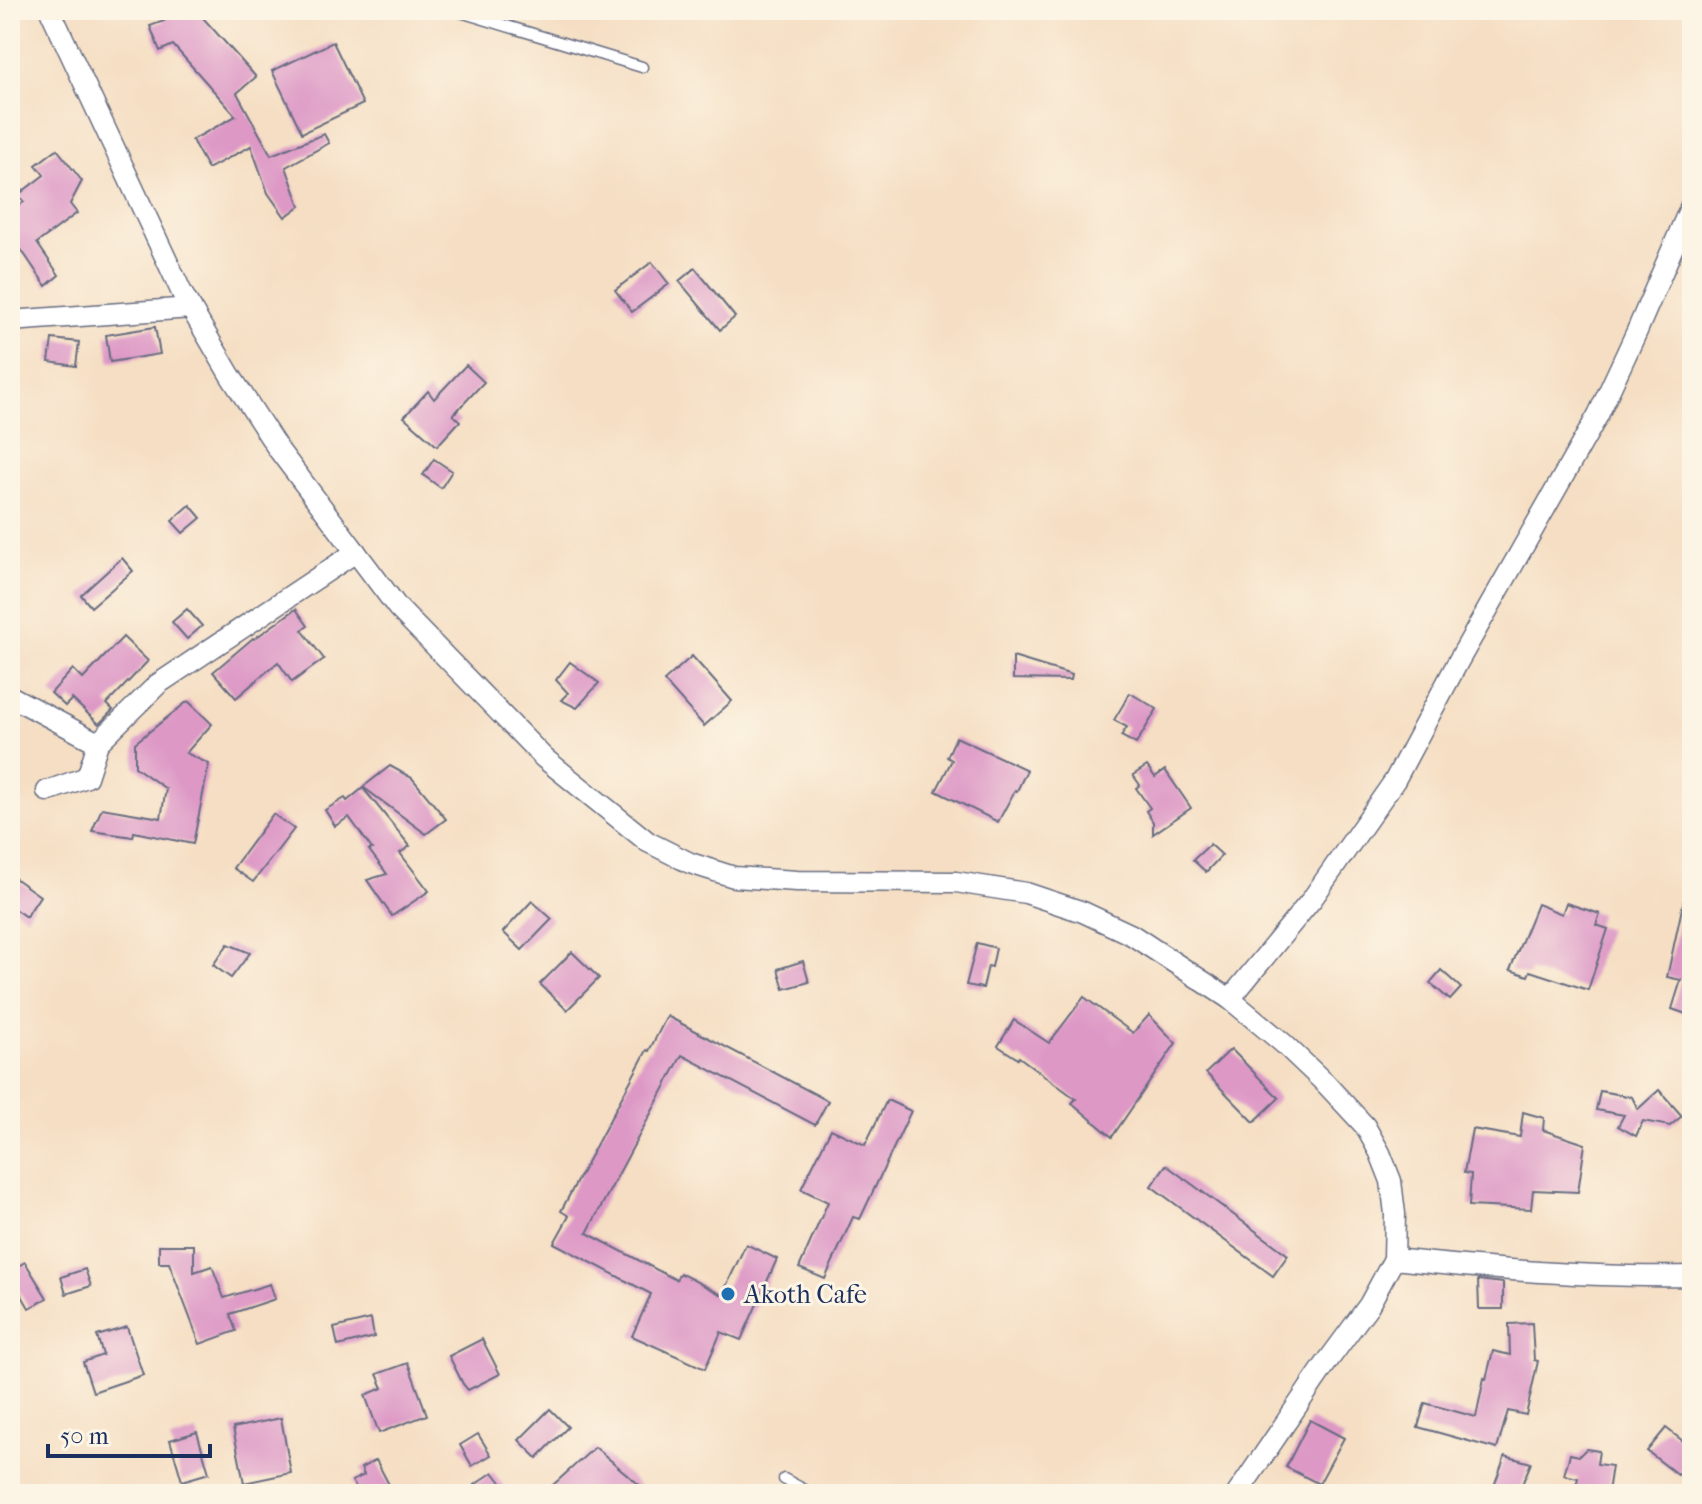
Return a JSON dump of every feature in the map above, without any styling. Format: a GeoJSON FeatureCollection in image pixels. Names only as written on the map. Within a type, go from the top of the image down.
{"type":"FeatureCollection","features":[{"type":"Feature","properties":{"kind":"street"},"geometry":{"type":"LineString","coordinates":[[50,10],[182,293],[278,449],[398,608],[544,758],[648,842],[690,863],[734,877],[956,882],[1026,893],[1083,912],[1132,935],[1230,999],[1284,1044],[1365,1126],[1391,1181],[1395,1214],[1394,1259],[1369,1305],[1237,1494]]}},
{"type":"Feature","properties":{"kind":"street"},"geometry":{"type":"LineString","coordinates":[[1230,999],[1312,899],[1395,780],[1598,415],[1692,203]]}},
{"type":"Feature","properties":{"kind":"street"},"geometry":{"type":"LineString","coordinates":[[10,321],[191,308]]}},
{"type":"Feature","properties":{"kind":"street"},"geometry":{"type":"LineString","coordinates":[[47,791],[87,777],[98,743],[158,684],[356,552]]}},
{"type":"Feature","properties":{"kind":"street"},"geometry":{"type":"LineString","coordinates":[[10,696],[98,743]]}},
{"type":"Feature","properties":{"kind":"street"},"geometry":{"type":"LineString","coordinates":[[1394,1259],[1544,1273],[1692,1276]]}},
{"type":"Feature","properties":{"kind":"lane"},"geometry":{"type":"LineString","coordinates":[[454,10],[642,67]]}},
{"type":"Feature","properties":{"kind":"lane"},"geometry":{"type":"LineString","coordinates":[[784,1479],[812,1494]]}},
{"type":"Feature","properties":{"kind":"building"},"geometry":{"type":"Polygon","coordinates":[[[160,10],[196,10],[256,77],[237,93],[271,155],[324,134],[329,143],[286,167],[300,206],[285,217],[268,193],[251,146],[208,169],[192,140],[236,116],[173,45],[160,51],[150,26],[164,21],[160,10]]]}},
{"type":"Feature","properties":{"kind":"building"},"geometry":{"type":"Polygon","coordinates":[[[333,42],[363,104],[302,133],[272,71],[333,42]]]}},
{"type":"Feature","properties":{"kind":"building"},"geometry":{"type":"Polygon","coordinates":[[[57,149],[82,181],[70,204],[77,213],[37,243],[59,275],[46,286],[10,233],[10,211],[24,202],[18,195],[44,175],[36,165],[57,149]]]}},
{"type":"Feature","properties":{"kind":"building"},"geometry":{"type":"Polygon","coordinates":[[[652,262],[669,284],[632,312],[615,290],[652,262]]]}},
{"type":"Feature","properties":{"kind":"building"},"geometry":{"type":"Polygon","coordinates":[[[695,268],[735,317],[720,330],[679,281],[695,268]]]}},
{"type":"Feature","properties":{"kind":"building"},"geometry":{"type":"Polygon","coordinates":[[[155,327],[160,354],[110,362],[106,335],[155,327]]]}},
{"type":"Feature","properties":{"kind":"building"},"geometry":{"type":"Polygon","coordinates":[[[52,339],[79,342],[76,366],[49,362],[52,339]]]}},
{"type":"Feature","properties":{"kind":"building"},"geometry":{"type":"Polygon","coordinates":[[[466,365],[484,382],[453,415],[460,421],[437,446],[404,417],[428,391],[434,399],[466,365]]]}},
{"type":"Feature","properties":{"kind":"building"},"geometry":{"type":"Polygon","coordinates":[[[434,459],[452,471],[441,488],[423,475],[434,459]]]}},
{"type":"Feature","properties":{"kind":"building"},"geometry":{"type":"Polygon","coordinates":[[[190,505],[201,518],[183,533],[172,521],[190,505]]]}},
{"type":"Feature","properties":{"kind":"building"},"geometry":{"type":"Polygon","coordinates":[[[122,558],[133,571],[91,607],[81,595],[122,558]]]}},
{"type":"Feature","properties":{"kind":"building"},"geometry":{"type":"Polygon","coordinates":[[[187,609],[202,626],[187,639],[172,622],[187,609]]]}},
{"type":"Feature","properties":{"kind":"building"},"geometry":{"type":"Polygon","coordinates":[[[296,609],[308,626],[302,630],[324,659],[292,682],[278,662],[236,698],[213,672],[253,638],[296,609]]]}},
{"type":"Feature","properties":{"kind":"building"},"geometry":{"type":"Polygon","coordinates":[[[123,637],[148,661],[107,704],[113,710],[99,724],[72,699],[65,706],[51,693],[73,669],[83,679],[123,637]]]}},
{"type":"Feature","properties":{"kind":"building"},"geometry":{"type":"Polygon","coordinates":[[[692,656],[732,701],[704,726],[664,681],[692,656]]]}},
{"type":"Feature","properties":{"kind":"building"},"geometry":{"type":"Polygon","coordinates":[[[1013,657],[1072,675],[1071,680],[1013,679],[1013,657]]]}},
{"type":"Feature","properties":{"kind":"building"},"geometry":{"type":"Polygon","coordinates":[[[570,662],[599,683],[577,708],[561,700],[568,693],[556,680],[570,662]]]}},
{"type":"Feature","properties":{"kind":"building"},"geometry":{"type":"Polygon","coordinates":[[[1130,693],[1157,709],[1136,744],[1121,736],[1127,727],[1114,720],[1130,693]]]}},
{"type":"Feature","properties":{"kind":"building"},"geometry":{"type":"Polygon","coordinates":[[[188,701],[212,724],[186,753],[209,764],[193,844],[134,832],[133,837],[92,831],[102,808],[161,818],[166,789],[135,767],[135,743],[188,701]]]}},
{"type":"Feature","properties":{"kind":"building"},"geometry":{"type":"Polygon","coordinates":[[[956,737],[1027,770],[998,822],[936,791],[952,760],[947,757],[956,737]]]}},
{"type":"Feature","properties":{"kind":"building"},"geometry":{"type":"Polygon","coordinates":[[[390,766],[412,778],[446,819],[426,834],[363,787],[390,766]]]}},
{"type":"Feature","properties":{"kind":"building"},"geometry":{"type":"Polygon","coordinates":[[[1147,766],[1155,777],[1165,770],[1191,808],[1153,834],[1153,822],[1146,811],[1150,808],[1136,788],[1140,785],[1133,775],[1147,766]]]}},
{"type":"Feature","properties":{"kind":"building"},"geometry":{"type":"Polygon","coordinates":[[[363,788],[410,846],[400,853],[429,891],[392,916],[367,880],[387,874],[369,850],[372,849],[349,817],[335,826],[325,810],[345,798],[347,801],[363,788]]]}},
{"type":"Feature","properties":{"kind":"building"},"geometry":{"type":"Polygon","coordinates":[[[273,814],[294,829],[253,882],[233,868],[273,814]]]}},
{"type":"Feature","properties":{"kind":"building"},"geometry":{"type":"Polygon","coordinates":[[[1210,844],[1222,855],[1206,872],[1193,860],[1210,844]]]}},
{"type":"Feature","properties":{"kind":"building"},"geometry":{"type":"Polygon","coordinates":[[[10,875],[40,896],[26,917],[10,906],[10,875]]]}},
{"type":"Feature","properties":{"kind":"building"},"geometry":{"type":"Polygon","coordinates":[[[1684,899],[1692,900],[1692,1016],[1672,1009],[1681,980],[1667,977],[1684,899]]]}},
{"type":"Feature","properties":{"kind":"building"},"geometry":{"type":"Polygon","coordinates":[[[532,901],[552,919],[522,950],[503,932],[532,901]]]}},
{"type":"Feature","properties":{"kind":"building"},"geometry":{"type":"Polygon","coordinates":[[[1566,903],[1600,914],[1596,925],[1608,929],[1588,990],[1530,971],[1528,976],[1510,970],[1537,904],[1562,914],[1566,903]]]}},
{"type":"Feature","properties":{"kind":"building"},"geometry":{"type":"Polygon","coordinates":[[[977,943],[996,948],[983,988],[966,985],[977,943]]]}},
{"type":"Feature","properties":{"kind":"building"},"geometry":{"type":"Polygon","coordinates":[[[228,944],[250,953],[231,978],[213,965],[228,944]]]}},
{"type":"Feature","properties":{"kind":"building"},"geometry":{"type":"Polygon","coordinates":[[[572,952],[599,978],[567,1010],[540,984],[572,952]]]}},
{"type":"Feature","properties":{"kind":"building"},"geometry":{"type":"Polygon","coordinates":[[[803,961],[809,982],[784,989],[778,969],[803,961]]]}},
{"type":"Feature","properties":{"kind":"building"},"geometry":{"type":"Polygon","coordinates":[[[1441,970],[1461,988],[1450,1000],[1430,983],[1441,970]]]}},
{"type":"Feature","properties":{"kind":"building"},"geometry":{"type":"Polygon","coordinates":[[[1084,997],[1133,1033],[1149,1015],[1176,1043],[1112,1137],[1072,1103],[1076,1099],[1019,1057],[998,1046],[1014,1020],[1049,1043],[1084,997]]]}},
{"type":"Feature","properties":{"kind":"building"},"geometry":{"type":"Polygon","coordinates":[[[667,1016],[828,1101],[815,1125],[682,1055],[587,1233],[676,1280],[680,1273],[722,1295],[746,1244],[777,1259],[741,1340],[721,1332],[705,1369],[632,1336],[651,1294],[554,1243],[569,1216],[561,1211],[667,1016]]]}},
{"type":"Feature","properties":{"kind":"building"},"geometry":{"type":"Polygon","coordinates":[[[1231,1049],[1279,1098],[1254,1122],[1206,1073],[1231,1049]]]}},
{"type":"Feature","properties":{"kind":"building"},"geometry":{"type":"Polygon","coordinates":[[[1659,1090],[1682,1116],[1670,1126],[1643,1121],[1636,1136],[1618,1126],[1624,1115],[1596,1110],[1600,1091],[1632,1097],[1638,1109],[1659,1090]]]}},
{"type":"Feature","properties":{"kind":"building"},"geometry":{"type":"Polygon","coordinates":[[[887,1100],[911,1111],[860,1219],[853,1217],[825,1279],[799,1268],[828,1202],[801,1189],[831,1129],[865,1145],[887,1100]]]}},
{"type":"Feature","properties":{"kind":"building"},"geometry":{"type":"Polygon","coordinates":[[[1523,1112],[1544,1118],[1543,1130],[1585,1144],[1578,1192],[1533,1190],[1531,1209],[1469,1206],[1471,1174],[1464,1173],[1472,1129],[1520,1137],[1523,1112]]]}},
{"type":"Feature","properties":{"kind":"building"},"geometry":{"type":"Polygon","coordinates":[[[1166,1165],[1288,1255],[1273,1276],[1151,1186],[1166,1165]]]}},
{"type":"Feature","properties":{"kind":"building"},"geometry":{"type":"Polygon","coordinates":[[[159,1245],[194,1245],[194,1272],[212,1266],[224,1298],[270,1284],[275,1299],[230,1314],[236,1331],[200,1344],[169,1263],[159,1263],[159,1245]]]}},
{"type":"Feature","properties":{"kind":"building"},"geometry":{"type":"Polygon","coordinates":[[[25,1262],[47,1298],[29,1308],[10,1275],[10,1271],[25,1262]]]}},
{"type":"Feature","properties":{"kind":"building"},"geometry":{"type":"Polygon","coordinates":[[[85,1269],[91,1286],[66,1294],[61,1277],[85,1269]]]}},
{"type":"Feature","properties":{"kind":"building"},"geometry":{"type":"Polygon","coordinates":[[[1478,1280],[1503,1283],[1503,1309],[1479,1309],[1478,1280]]]}},
{"type":"Feature","properties":{"kind":"building"},"geometry":{"type":"Polygon","coordinates":[[[371,1319],[374,1337],[338,1346],[334,1328],[371,1319]]]}},
{"type":"Feature","properties":{"kind":"building"},"geometry":{"type":"Polygon","coordinates":[[[1532,1323],[1534,1360],[1538,1361],[1526,1415],[1508,1411],[1497,1449],[1418,1427],[1425,1403],[1476,1417],[1493,1351],[1510,1355],[1509,1324],[1532,1323]]]}},
{"type":"Feature","properties":{"kind":"building"},"geometry":{"type":"Polygon","coordinates":[[[127,1327],[143,1375],[93,1392],[83,1362],[103,1355],[97,1336],[127,1327]]]}},
{"type":"Feature","properties":{"kind":"building"},"geometry":{"type":"Polygon","coordinates":[[[482,1339],[500,1374],[468,1390],[449,1356],[482,1339]]]}},
{"type":"Feature","properties":{"kind":"building"},"geometry":{"type":"Polygon","coordinates":[[[408,1363],[427,1415],[379,1433],[365,1395],[383,1388],[377,1374],[408,1363]]]}},
{"type":"Feature","properties":{"kind":"building"},"geometry":{"type":"Polygon","coordinates":[[[550,1409],[568,1427],[537,1458],[519,1440],[550,1409]]]}},
{"type":"Feature","properties":{"kind":"building"},"geometry":{"type":"Polygon","coordinates":[[[281,1418],[291,1473],[244,1483],[233,1428],[281,1418]]]}},
{"type":"Feature","properties":{"kind":"building"},"geometry":{"type":"Polygon","coordinates":[[[1310,1420],[1344,1438],[1319,1484],[1286,1467],[1310,1420]]]}},
{"type":"Feature","properties":{"kind":"building"},"geometry":{"type":"Polygon","coordinates":[[[1666,1428],[1692,1448],[1692,1456],[1678,1475],[1647,1451],[1666,1428]]]}},
{"type":"Feature","properties":{"kind":"building"},"geometry":{"type":"Polygon","coordinates":[[[197,1432],[209,1473],[182,1481],[170,1440],[197,1432]]]}},
{"type":"Feature","properties":{"kind":"building"},"geometry":{"type":"Polygon","coordinates":[[[478,1434],[491,1455],[472,1466],[460,1445],[478,1434]]]}},
{"type":"Feature","properties":{"kind":"building"},"geometry":{"type":"Polygon","coordinates":[[[595,1447],[650,1494],[543,1494],[595,1447]]]}},
{"type":"Feature","properties":{"kind":"building"},"geometry":{"type":"Polygon","coordinates":[[[1586,1449],[1599,1451],[1597,1464],[1612,1466],[1608,1492],[1592,1494],[1575,1490],[1578,1478],[1564,1475],[1570,1454],[1579,1456],[1586,1449]]]}},
{"type":"Feature","properties":{"kind":"building"},"geometry":{"type":"Polygon","coordinates":[[[1505,1456],[1531,1463],[1518,1494],[1491,1494],[1505,1456]]]}},
{"type":"Feature","properties":{"kind":"building"},"geometry":{"type":"Polygon","coordinates":[[[376,1460],[394,1494],[360,1494],[352,1481],[364,1475],[361,1468],[376,1460]]]}},
{"type":"Feature","properties":{"kind":"building"},"geometry":{"type":"Polygon","coordinates":[[[493,1472],[510,1494],[462,1494],[493,1472]]]}},
{"type":"Feature","properties":{"kind":"place","name":"Akoth Cafe"},"geometry":{"type":"Point","coordinates":[728,1294]}}]}
